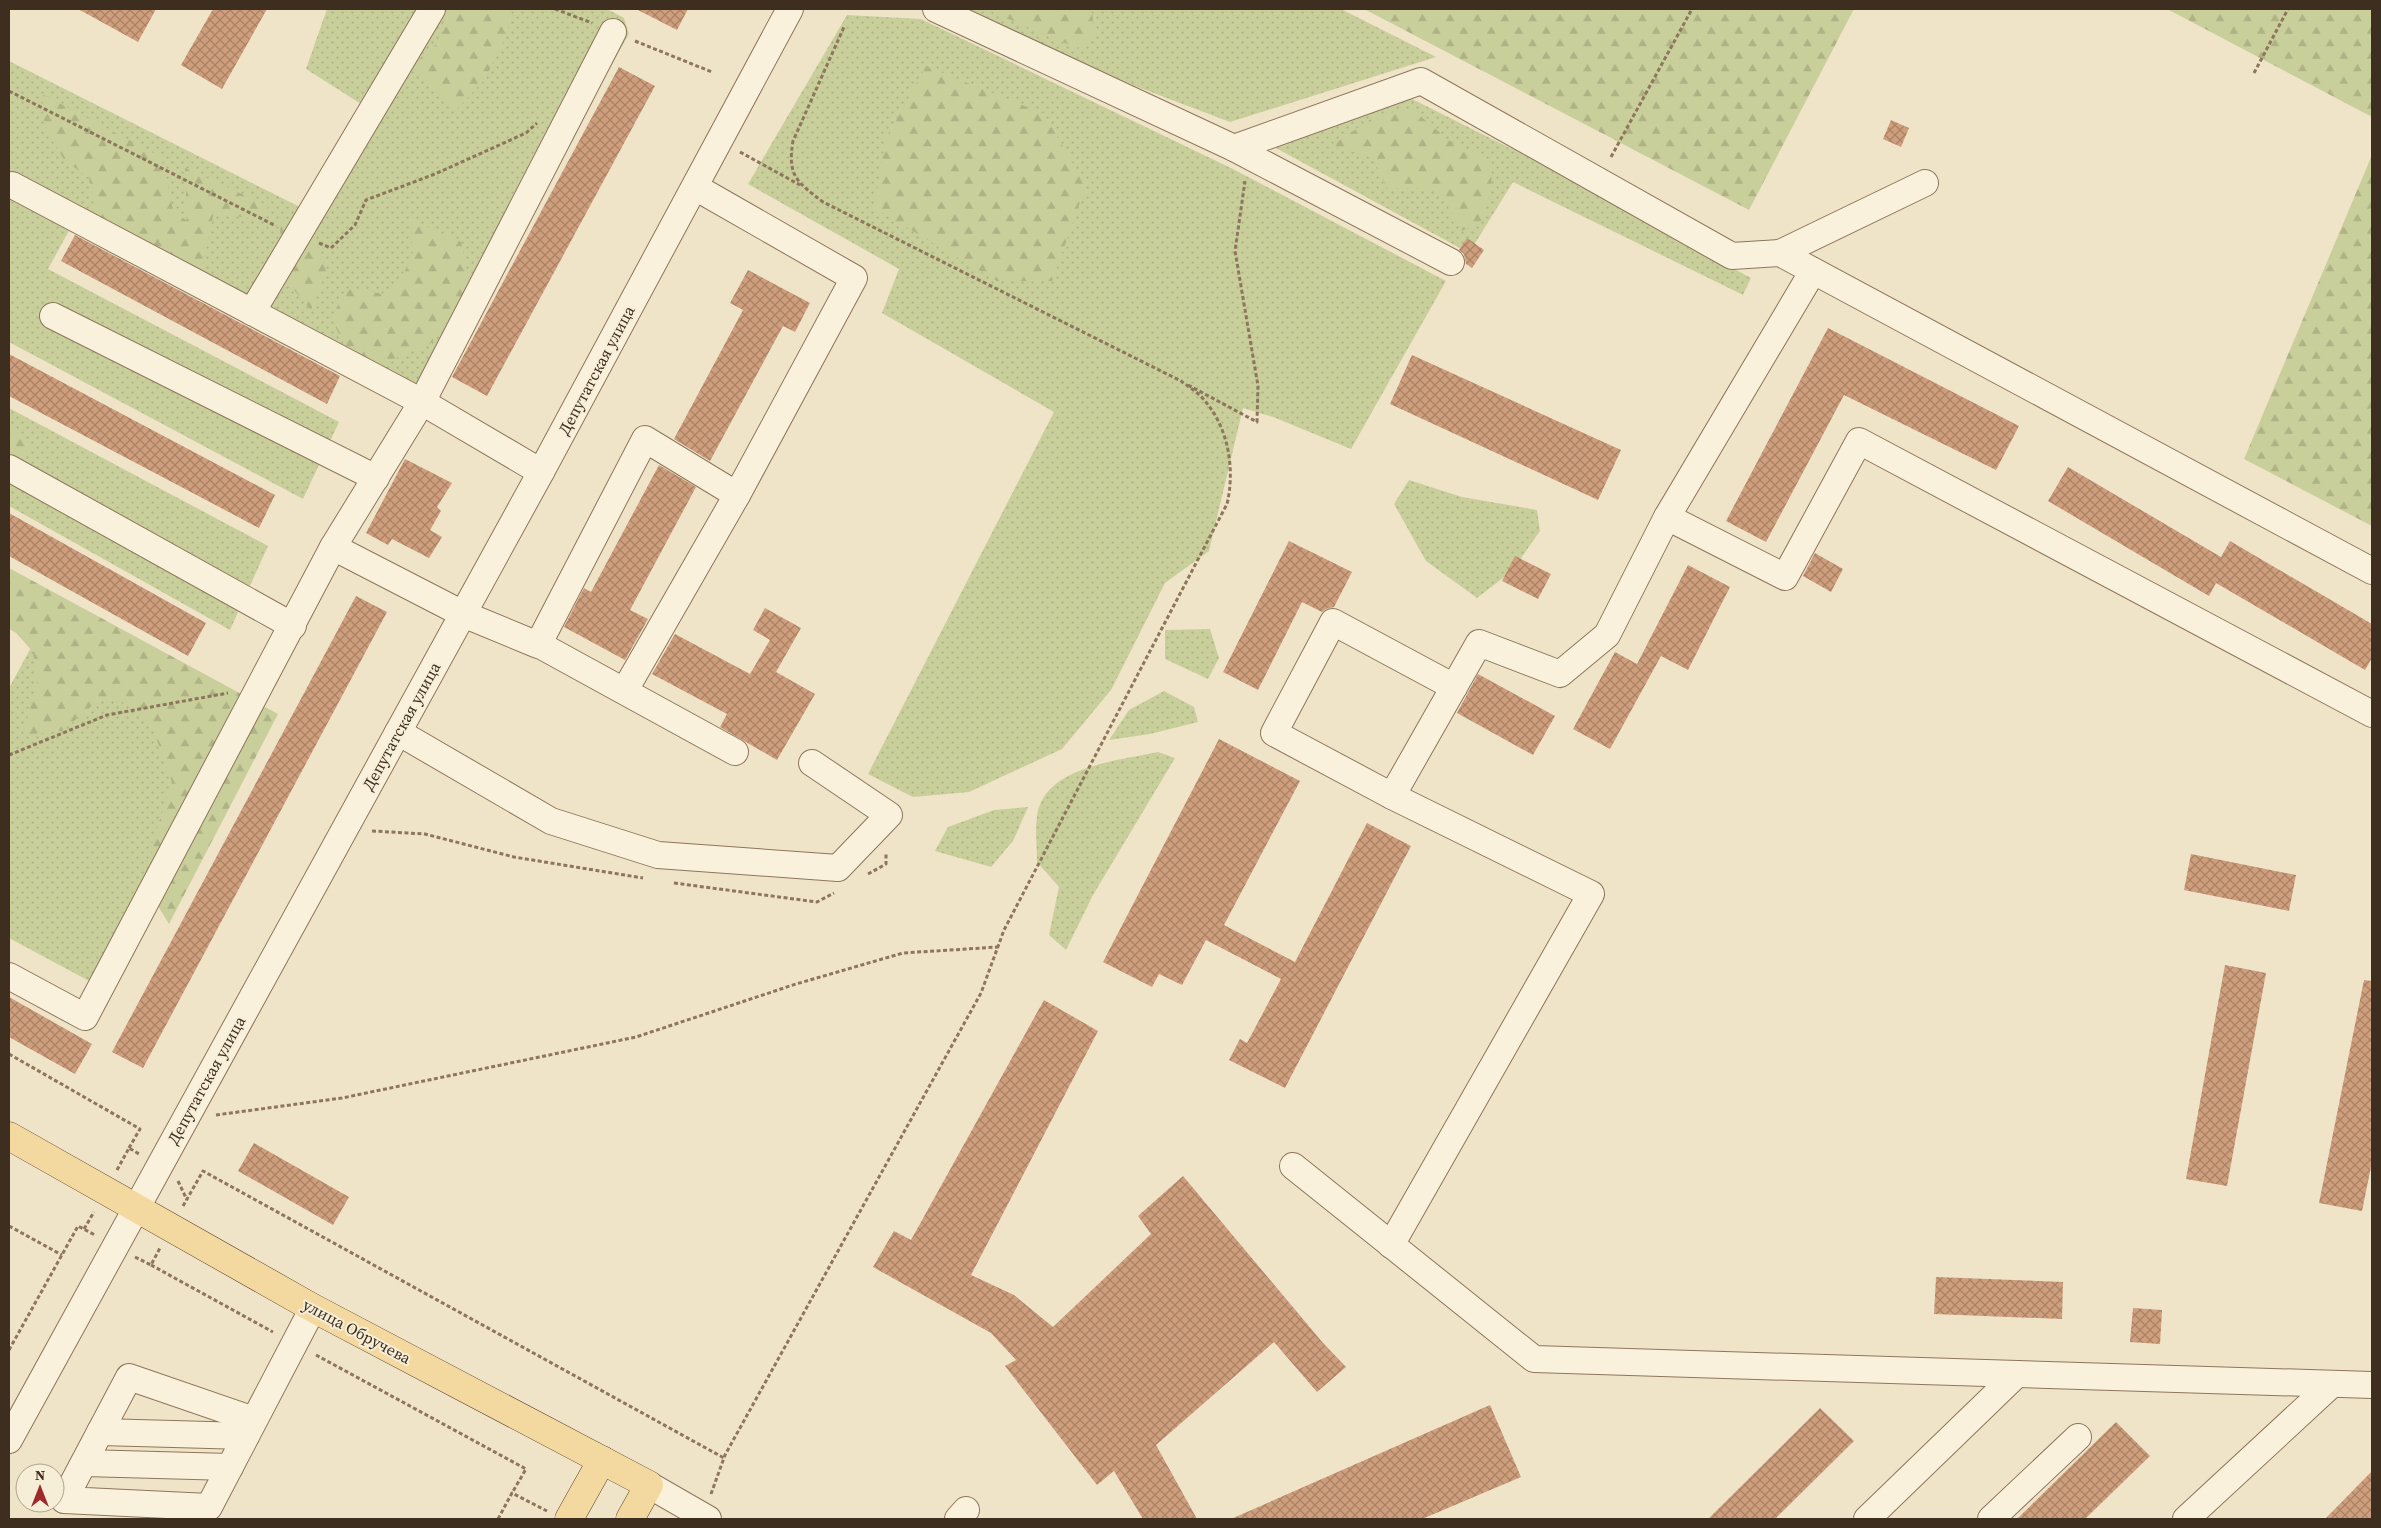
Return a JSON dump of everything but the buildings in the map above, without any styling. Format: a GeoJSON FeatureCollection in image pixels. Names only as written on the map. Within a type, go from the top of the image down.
{"type":"FeatureCollection","features":[{"type":"Feature","properties":{"kind":"main road","name":"улица Обручева"},"geometry":{"type":"LineString","coordinates":[[9,1136],[312,1308],[649,1485]]}},
{"type":"Feature","properties":{"kind":"main road"},"geometry":{"type":"LineString","coordinates":[[560,1517],[602,1460]]}},
{"type":"Feature","properties":{"kind":"main road"},"geometry":{"type":"LineString","coordinates":[[630,1519],[649,1485]]}},
{"type":"Feature","properties":{"kind":"street"},"geometry":{"type":"LineString","coordinates":[[252,312],[432,9]]}},
{"type":"Feature","properties":{"kind":"street","name":"Депутатская улица"},"geometry":{"type":"LineString","coordinates":[[9,1440],[183,1120],[541,472],[790,9]]}},
{"type":"Feature","properties":{"kind":"street"},"geometry":{"type":"LineString","coordinates":[[936,9],[1241,152],[1451,262]]}},
{"type":"Feature","properties":{"kind":"street"},"geometry":{"type":"LineString","coordinates":[[9,976],[85,1017],[333,547],[422,402],[613,32]]}},
{"type":"Feature","properties":{"kind":"street"},"geometry":{"type":"LineString","coordinates":[[1241,152],[1421,82],[1732,256],[1780,253],[1925,183]]}},
{"type":"Feature","properties":{"kind":"street"},"geometry":{"type":"LineString","coordinates":[[12,185],[422,402],[541,472]]}},
{"type":"Feature","properties":{"kind":"street"},"geometry":{"type":"LineString","coordinates":[[625,690],[737,495],[854,278],[695,187]]}},
{"type":"Feature","properties":{"kind":"street"},"geometry":{"type":"LineString","coordinates":[[1780,253],[2372,571]]}},
{"type":"Feature","properties":{"kind":"street"},"geometry":{"type":"LineString","coordinates":[[1392,796],[1478,643],[1560,674],[1607,635],[1667,517],[1813,271]]}},
{"type":"Feature","properties":{"kind":"street"},"geometry":{"type":"LineString","coordinates":[[53,316],[376,478]]}},
{"type":"Feature","properties":{"kind":"street"},"geometry":{"type":"LineString","coordinates":[[538,644],[645,439],[737,495]]}},
{"type":"Feature","properties":{"kind":"street"},"geometry":{"type":"LineString","coordinates":[[1667,517],[1785,577],[1858,441],[2372,714]]}},
{"type":"Feature","properties":{"kind":"street"},"geometry":{"type":"LineString","coordinates":[[9,468],[293,626]]}},
{"type":"Feature","properties":{"kind":"street"},"geometry":{"type":"LineString","coordinates":[[333,547],[463,614],[538,644],[735,752]]}},
{"type":"Feature","properties":{"kind":"street"},"geometry":{"type":"LineString","coordinates":[[1391,1245],[1591,894],[1392,796],[1274,733],[1333,622],[1454,687]]}},
{"type":"Feature","properties":{"kind":"street"},"geometry":{"type":"LineString","coordinates":[[398,732],[551,821],[658,855],[838,868],[889,815],[812,763]]}},
{"type":"Feature","properties":{"kind":"street"},"geometry":{"type":"LineString","coordinates":[[1293,1166],[1534,1359],[2372,1385]]}},
{"type":"Feature","properties":{"kind":"street"},"geometry":{"type":"LineString","coordinates":[[250,1428],[129,1377],[64,1500],[209,1507],[230,1467],[312,1308]]}},
{"type":"Feature","properties":{"kind":"street"},"geometry":{"type":"LineString","coordinates":[[1867,1519],[2017,1374]]}},
{"type":"Feature","properties":{"kind":"street"},"geometry":{"type":"LineString","coordinates":[[2186,1519],[2332,1384]]}},
{"type":"Feature","properties":{"kind":"street"},"geometry":{"type":"LineString","coordinates":[[100,1432],[250,1428]]}},
{"type":"Feature","properties":{"kind":"street"},"geometry":{"type":"LineString","coordinates":[[1991,1519],[2078,1437]]}},
{"type":"Feature","properties":{"kind":"street"},"geometry":{"type":"LineString","coordinates":[[84,1463],[230,1467]]}},
{"type":"Feature","properties":{"kind":"street","name":"улица Обручева"},"geometry":{"type":"LineString","coordinates":[[649,1485],[709,1507]]}},
{"type":"Feature","properties":{"kind":"path"},"geometry":{"type":"LineString","coordinates":[[1611,157],[1692,9]]}},
{"type":"Feature","properties":{"kind":"path"},"geometry":{"type":"LineString","coordinates":[[2254,72],[2288,9]]}},
{"type":"Feature","properties":{"kind":"path"},"geometry":{"type":"LineString","coordinates":[[801,186],[792,172],[790,158],[793,141],[844,27]]}},
{"type":"Feature","properties":{"kind":"path"},"geometry":{"type":"LineString","coordinates":[[9,91],[281,228]]}},
{"type":"Feature","properties":{"kind":"path"},"geometry":{"type":"LineString","coordinates":[[314,241],[331,248],[355,225],[366,200],[435,174],[526,133],[536,123]]}},
{"type":"Feature","properties":{"kind":"path"},"geometry":{"type":"LineString","coordinates":[[720,140],[801,186],[823,202],[1181,381],[1257,422],[1258,386],[1235,251],[1241,152]]}},
{"type":"Feature","properties":{"kind":"path"},"geometry":{"type":"LineString","coordinates":[[709,1507],[725,1455],[981,993],[1004,930],[1227,504],[1232,484],[1228,450],[1219,424],[1205,401],[1181,381]]}},
{"type":"Feature","properties":{"kind":"path"},"geometry":{"type":"LineString","coordinates":[[9,755],[107,715],[238,692]]}},
{"type":"Feature","properties":{"kind":"path"},"geometry":{"type":"LineString","coordinates":[[183,1120],[342,1098],[636,1037],[796,984],[903,953],[998,947]]}},
{"type":"Feature","properties":{"kind":"path"},"geometry":{"type":"LineString","coordinates":[[9,1054],[140,1128],[129,1148]]}},
{"type":"Feature","properties":{"kind":"path"},"geometry":{"type":"LineString","coordinates":[[9,1226],[62,1254]]}},
{"type":"Feature","properties":{"kind":"path"},"geometry":{"type":"LineString","coordinates":[[150,1265],[526,1469],[498,1519]]}},
{"type":"Feature","properties":{"kind":"path"},"geometry":{"type":"LineString","coordinates":[[512,1493],[560,1517]]}},
{"type":"Feature","properties":{"kind":"green space"},"geometry":{"type":"Polygon","coordinates":[[[327,9],[607,9],[624,18],[629,34],[422,402],[77,216],[48,269],[339,422],[303,499],[9,342],[9,61],[310,212],[369,109],[306,69],[327,9]]]}},
{"type":"Feature","properties":{"kind":"green space"},"geometry":{"type":"Polygon","coordinates":[[[446,9],[512,9],[507,34],[485,79],[457,109],[412,65],[441,40],[446,9]]]}},
{"type":"Feature","properties":{"kind":"green space"},"geometry":{"type":"Polygon","coordinates":[[[965,9],[1341,9],[1436,57],[1230,122],[1135,86],[965,9]]]}},
{"type":"Feature","properties":{"kind":"green space"},"geometry":{"type":"Polygon","coordinates":[[[985,9],[1092,9],[1094,36],[1077,48],[985,9]]]}},
{"type":"Feature","properties":{"kind":"green space"},"geometry":{"type":"Polygon","coordinates":[[[1364,9],[1854,9],[1749,210],[1364,9]]]}},
{"type":"Feature","properties":{"kind":"green space"},"geometry":{"type":"Polygon","coordinates":[[[2167,9],[2372,9],[2372,117],[2167,9]]]}},
{"type":"Feature","properties":{"kind":"green space"},"geometry":{"type":"Polygon","coordinates":[[[847,15],[921,19],[1231,168],[1446,281],[1351,449],[1273,417],[1243,408],[1209,551],[1165,583],[1111,690],[1062,749],[969,792],[913,797],[868,774],[1054,412],[882,313],[899,269],[748,184],[847,15]]]}},
{"type":"Feature","properties":{"kind":"green space"},"geometry":{"type":"Polygon","coordinates":[[[926,66],[1044,114],[1086,186],[1052,281],[997,281],[874,208],[886,138],[926,66]]]}},
{"type":"Feature","properties":{"kind":"green space"},"geometry":{"type":"Polygon","coordinates":[[[42,94],[161,157],[174,214],[187,220],[185,168],[268,206],[263,221],[214,212],[201,272],[95,214],[89,178],[64,160],[44,123],[42,94]]]}},
{"type":"Feature","properties":{"kind":"green space"},"geometry":{"type":"Polygon","coordinates":[[[1404,95],[1522,154],[1751,278],[1743,295],[1513,182],[1469,253],[1274,147],[1404,95]]]}},
{"type":"Feature","properties":{"kind":"green space"},"geometry":{"type":"Polygon","coordinates":[[[1412,109],[1450,141],[1492,161],[1491,190],[1481,221],[1462,231],[1438,189],[1387,188],[1373,158],[1331,146],[1377,115],[1412,109]]]}},
{"type":"Feature","properties":{"kind":"green space"},"geometry":{"type":"Polygon","coordinates":[[[2372,155],[2372,526],[2244,459],[2372,155]]]}},
{"type":"Feature","properties":{"kind":"green space"},"geometry":{"type":"Polygon","coordinates":[[[411,220],[461,242],[473,300],[430,344],[374,367],[345,346],[331,318],[349,288],[389,295],[413,258],[411,220]]]}},
{"type":"Feature","properties":{"kind":"green space"},"geometry":{"type":"Polygon","coordinates":[[[281,221],[311,228],[326,271],[311,310],[277,270],[281,221]]]}},
{"type":"Feature","properties":{"kind":"green space"},"geometry":{"type":"Polygon","coordinates":[[[9,408],[268,546],[230,630],[9,506],[9,408]]]}},
{"type":"Feature","properties":{"kind":"green space"},"geometry":{"type":"Polygon","coordinates":[[[9,425],[35,448],[9,470],[9,425]]]}},
{"type":"Feature","properties":{"kind":"green space"},"geometry":{"type":"Polygon","coordinates":[[[1409,480],[1462,497],[1537,510],[1540,531],[1512,571],[1477,598],[1426,561],[1394,504],[1409,480]]]}},
{"type":"Feature","properties":{"kind":"green space"},"geometry":{"type":"Polygon","coordinates":[[[9,568],[278,714],[169,924],[153,898],[152,844],[172,782],[153,729],[126,703],[100,699],[62,731],[23,735],[37,684],[33,652],[9,625],[9,568]]]}},
{"type":"Feature","properties":{"kind":"green space"},"geometry":{"type":"Polygon","coordinates":[[[9,588],[235,710],[89,981],[9,938],[9,688],[34,642],[9,629],[9,588]]]}},
{"type":"Feature","properties":{"kind":"green space"},"geometry":{"type":"Polygon","coordinates":[[[1210,629],[1219,658],[1208,679],[1165,659],[1165,630],[1210,629]]]}},
{"type":"Feature","properties":{"kind":"green space"},"geometry":{"type":"Polygon","coordinates":[[[1164,691],[1194,707],[1198,722],[1150,734],[1109,740],[1129,710],[1164,691]]]}},
{"type":"Feature","properties":{"kind":"green space"},"geometry":{"type":"Polygon","coordinates":[[[1158,752],[1175,758],[1093,895],[1066,950],[1049,935],[1059,887],[1037,862],[1036,822],[1043,799],[1053,786],[1068,776],[1085,769],[1104,763],[1158,752]]]}},
{"type":"Feature","properties":{"kind":"green space"},"geometry":{"type":"Polygon","coordinates":[[[1028,807],[1013,841],[991,867],[935,851],[948,827],[994,810],[1028,807]]]}}]}
